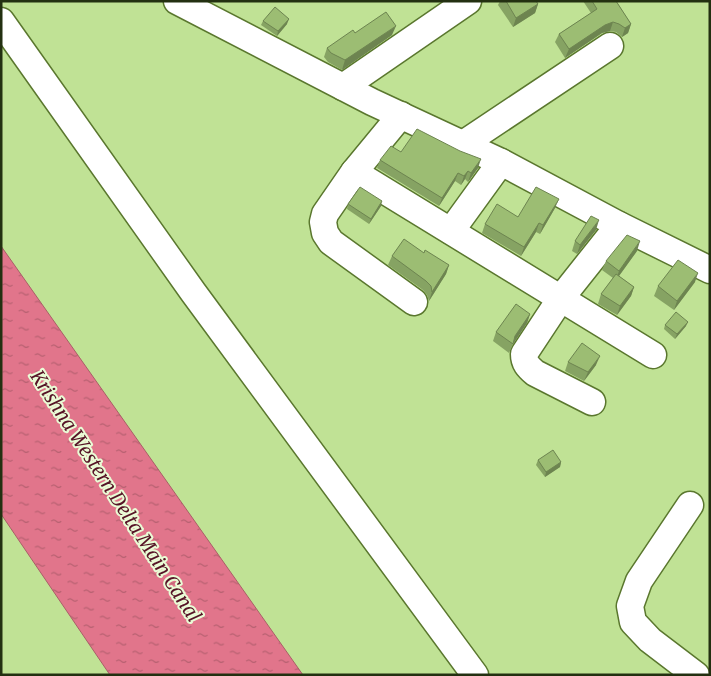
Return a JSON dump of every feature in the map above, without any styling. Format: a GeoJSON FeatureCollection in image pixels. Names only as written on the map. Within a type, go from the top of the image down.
{"type":"FeatureCollection","features":[{"type":"Feature","properties":{"kind":"street"},"geometry":{"type":"LineString","coordinates":[[178,1],[343,87],[501,162],[710,270]]}},
{"type":"Feature","properties":{"kind":"street"},"geometry":{"type":"LineString","coordinates":[[343,87],[468,1]]}},
{"type":"Feature","properties":{"kind":"street"},"geometry":{"type":"LineString","coordinates":[[1,21],[193,292],[475,675]]}},
{"type":"Feature","properties":{"kind":"street"},"geometry":{"type":"LineString","coordinates":[[462,144],[610,46]]}},
{"type":"Feature","properties":{"kind":"street"},"geometry":{"type":"LineString","coordinates":[[401,115],[354,172],[325,214],[323,222],[325,233],[330,242],[414,302]]}},
{"type":"Feature","properties":{"kind":"street"},"geometry":{"type":"LineString","coordinates":[[451,231],[501,162]]}},
{"type":"Feature","properties":{"kind":"street"},"geometry":{"type":"LineString","coordinates":[[354,172],[653,355]]}},
{"type":"Feature","properties":{"kind":"street"},"geometry":{"type":"LineString","coordinates":[[592,402],[535,373],[528,367],[524,360],[524,354],[561,298],[620,225]]}},
{"type":"Feature","properties":{"kind":"street"},"geometry":{"type":"LineString","coordinates":[[690,505],[640,581],[630,606],[633,622],[650,640],[696,675]]}},
{"type":"Feature","properties":{"kind":"water","name":"Krishna Western Delta Main Canal"},"geometry":{"type":"Polygon","coordinates":[[[1,246],[303,675],[110,675],[1,514],[1,246]]]}},
{"type":"Feature","properties":{"kind":"building"},"geometry":{"type":"Polygon","coordinates":[[[506,1],[536,1],[538,4],[516,18],[506,1]]]}},
{"type":"Feature","properties":{"kind":"building"},"geometry":{"type":"Polygon","coordinates":[[[592,1],[616,1],[631,24],[625,28],[613,22],[605,25],[569,49],[559,34],[597,9],[592,1]]]}},
{"type":"Feature","properties":{"kind":"building"},"geometry":{"type":"Polygon","coordinates":[[[275,7],[289,19],[278,31],[263,21],[275,7]]]}},
{"type":"Feature","properties":{"kind":"building"},"geometry":{"type":"Polygon","coordinates":[[[386,12],[396,26],[345,60],[331,53],[327,48],[353,30],[355,33],[386,12]]]}},
{"type":"Feature","properties":{"kind":"building"},"geometry":{"type":"Polygon","coordinates":[[[417,129],[460,151],[481,159],[471,173],[468,171],[464,176],[458,173],[442,198],[380,160],[391,146],[401,152],[417,129]]]}},
{"type":"Feature","properties":{"kind":"building"},"geometry":{"type":"Polygon","coordinates":[[[360,187],[382,201],[371,219],[348,204],[360,187]]]}},
{"type":"Feature","properties":{"kind":"building"},"geometry":{"type":"Polygon","coordinates":[[[536,187],[559,199],[543,225],[539,223],[524,247],[485,224],[497,204],[518,217],[536,187]]]}},
{"type":"Feature","properties":{"kind":"building"},"geometry":{"type":"Polygon","coordinates":[[[591,216],[599,220],[580,245],[575,241],[591,216]]]}},
{"type":"Feature","properties":{"kind":"building"},"geometry":{"type":"Polygon","coordinates":[[[627,235],[640,241],[619,271],[606,261],[627,235]]]}},
{"type":"Feature","properties":{"kind":"building"},"geometry":{"type":"Polygon","coordinates":[[[404,239],[424,253],[425,250],[449,265],[432,292],[431,286],[426,281],[392,256],[404,239]]]}},
{"type":"Feature","properties":{"kind":"building"},"geometry":{"type":"Polygon","coordinates":[[[678,260],[698,273],[677,301],[658,286],[678,260]]]}},
{"type":"Feature","properties":{"kind":"building"},"geometry":{"type":"Polygon","coordinates":[[[616,274],[634,287],[620,306],[601,294],[616,274]]]}},
{"type":"Feature","properties":{"kind":"building"},"geometry":{"type":"Polygon","coordinates":[[[516,304],[530,314],[515,336],[513,344],[496,332],[516,304]]]}},
{"type":"Feature","properties":{"kind":"building"},"geometry":{"type":"Polygon","coordinates":[[[676,312],[688,322],[677,334],[665,325],[676,312]]]}},
{"type":"Feature","properties":{"kind":"building"},"geometry":{"type":"Polygon","coordinates":[[[582,343],[600,356],[588,372],[568,362],[582,343]]]}},
{"type":"Feature","properties":{"kind":"building"},"geometry":{"type":"Polygon","coordinates":[[[553,450],[561,462],[546,472],[538,460],[553,450]]]}}]}
